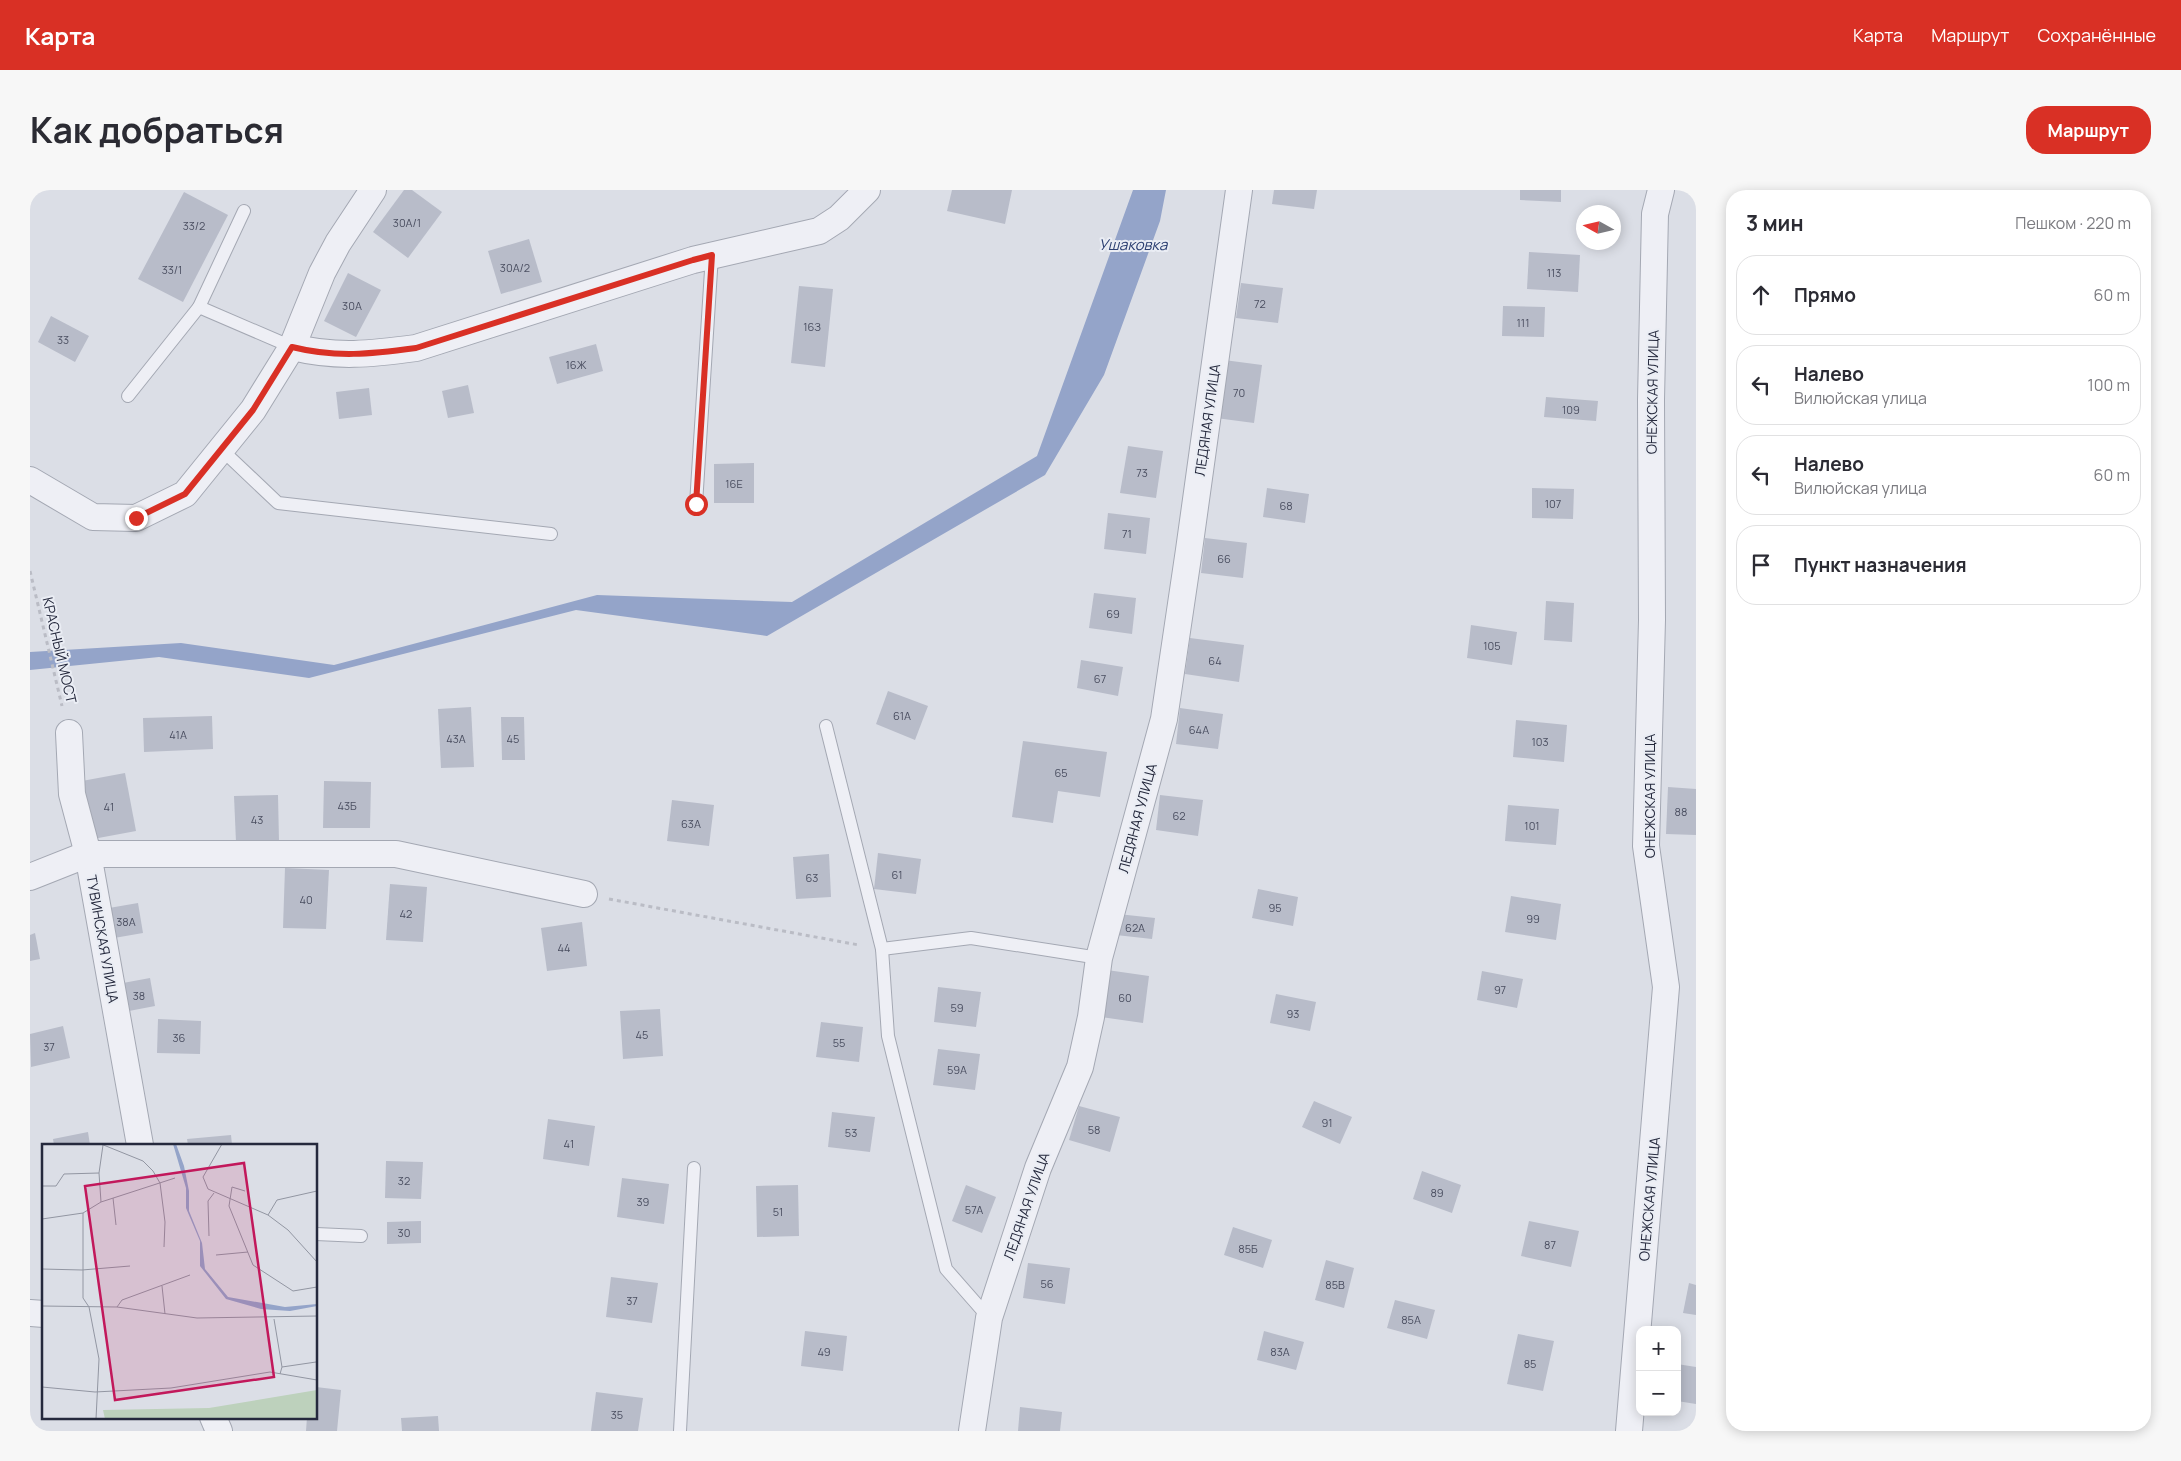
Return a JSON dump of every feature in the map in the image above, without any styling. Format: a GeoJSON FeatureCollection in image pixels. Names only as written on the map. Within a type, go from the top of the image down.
{"type":"FeatureCollection","features":[{"type":"Feature","properties":{"kind":"street"},"geometry":{"type":"LineString","coordinates":[[30,480],[93,517],[136,518],[185,494],[253,410],[292,347],[322,273],[338,243],[373,190]]}},
{"type":"Feature","properties":{"kind":"street"},"geometry":{"type":"LineString","coordinates":[[292,347],[339,355],[373,354],[416,348],[693,260],[819,231],[839,218],[867,190]]}},
{"type":"Feature","properties":{"kind":"street","name":"ЛЕДЯНАЯ УЛИЦА"},"geometry":{"type":"LineString","coordinates":[[972,1431],[989,1318],[1038,1168],[1080,1068],[1091,1017],[1099,958],[1164,719],[1191,540],[1239,190]]}},
{"type":"Feature","properties":{"kind":"street","name":"ОНЕЖСКАЯ УЛИЦА"},"geometry":{"type":"LineString","coordinates":[[1629,1431],[1666,987],[1646,846],[1652,620],[1651,400],[1655,214],[1661,190]]}},
{"type":"Feature","properties":{"kind":"street","name":"ТУВИНСКАЯ УЛИЦА"},"geometry":{"type":"LineString","coordinates":[[69,733],[72,794],[88,854],[140,1144]]}},
{"type":"Feature","properties":{"kind":"street"},"geometry":{"type":"LineString","coordinates":[[30,877],[88,854],[396,854],[584,894]]}},
{"type":"Feature","properties":{"kind":"street"},"geometry":{"type":"LineString","coordinates":[[213,1418],[219,1431]]}},
{"type":"Feature","properties":{"kind":"lane"},"geometry":{"type":"LineString","coordinates":[[128,396],[199,307],[244,211]]}},
{"type":"Feature","properties":{"kind":"lane"},"geometry":{"type":"LineString","coordinates":[[696,504],[712,255]]}},
{"type":"Feature","properties":{"kind":"lane"},"geometry":{"type":"LineString","coordinates":[[199,307],[292,347]]}},
{"type":"Feature","properties":{"kind":"lane"},"geometry":{"type":"LineString","coordinates":[[221,449],[278,503],[551,534]]}},
{"type":"Feature","properties":{"kind":"lane"},"geometry":{"type":"LineString","coordinates":[[826,726],[882,949],[888,1036],[946,1269],[989,1318]]}},
{"type":"Feature","properties":{"kind":"lane"},"geometry":{"type":"LineString","coordinates":[[882,949],[970,938],[1099,958]]}},
{"type":"Feature","properties":{"kind":"lane"},"geometry":{"type":"LineString","coordinates":[[680,1431],[694,1168]]}},
{"type":"Feature","properties":{"kind":"lane"},"geometry":{"type":"LineString","coordinates":[[318,1234],[361,1236]]}},
{"type":"Feature","properties":{"kind":"path","name":"КРАСНЫЙ МОСТ"},"geometry":{"type":"LineString","coordinates":[[30,571],[69,733]]}},
{"type":"Feature","properties":{"kind":"path"},"geometry":{"type":"LineString","coordinates":[[584,894],[882,949]]}},
{"type":"Feature","properties":{"kind":"water","name":"Ушаковка"},"geometry":{"type":"Polygon","coordinates":[[[1133,190],[1166,190],[1160,221],[1104,375],[1045,475],[767,636],[576,610],[309,678],[159,657],[30,670],[30,652],[181,643],[334,665],[597,595],[792,602],[1037,456],[1133,190]]]}},
{"type":"Feature","properties":{"kind":"building"},"geometry":{"type":"Polygon","coordinates":[[[404,190],[412,190],[442,212],[408,258],[373,232],[404,190]]]}},
{"type":"Feature","properties":{"kind":"building"},"geometry":{"type":"Polygon","coordinates":[[[952,190],[1012,190],[1005,224],[947,211],[952,190]]]}},
{"type":"Feature","properties":{"kind":"building"},"geometry":{"type":"Polygon","coordinates":[[[1274,190],[1317,190],[1314,209],[1272,204],[1274,190]]]}},
{"type":"Feature","properties":{"kind":"building"},"geometry":{"type":"Polygon","coordinates":[[[1520,190],[1561,190],[1561,202],[1520,200],[1520,190]]]}},
{"type":"Feature","properties":{"kind":"building"},"geometry":{"type":"Polygon","coordinates":[[[184,192],[228,215],[183,302],[138,279],[184,192]]]}},
{"type":"Feature","properties":{"kind":"building"},"geometry":{"type":"Polygon","coordinates":[[[529,239],[542,282],[501,294],[488,251],[529,239]]]}},
{"type":"Feature","properties":{"kind":"building"},"geometry":{"type":"Polygon","coordinates":[[[1529,252],[1580,255],[1578,292],[1527,289],[1529,252]]]}},
{"type":"Feature","properties":{"kind":"building"},"geometry":{"type":"Polygon","coordinates":[[[348,273],[381,290],[356,337],[324,321],[348,273]]]}},
{"type":"Feature","properties":{"kind":"building"},"geometry":{"type":"Polygon","coordinates":[[[1241,283],[1283,288],[1278,323],[1236,318],[1241,283]]]}},
{"type":"Feature","properties":{"kind":"building"},"geometry":{"type":"Polygon","coordinates":[[[799,286],[833,289],[825,367],[791,363],[799,286]]]}},
{"type":"Feature","properties":{"kind":"building"},"geometry":{"type":"Polygon","coordinates":[[[1503,306],[1545,307],[1544,337],[1502,336],[1503,306]]]}},
{"type":"Feature","properties":{"kind":"building"},"geometry":{"type":"Polygon","coordinates":[[[51,316],[89,336],[75,362],[38,342],[51,316]]]}},
{"type":"Feature","properties":{"kind":"building"},"geometry":{"type":"Polygon","coordinates":[[[596,344],[603,371],[557,384],[549,357],[596,344]]]}},
{"type":"Feature","properties":{"kind":"building"},"geometry":{"type":"Polygon","coordinates":[[[1224,360],[1262,365],[1254,423],[1216,418],[1224,360]]]}},
{"type":"Feature","properties":{"kind":"building"},"geometry":{"type":"Polygon","coordinates":[[[468,385],[474,413],[448,418],[442,391],[468,385]]]}},
{"type":"Feature","properties":{"kind":"building"},"geometry":{"type":"Polygon","coordinates":[[[369,388],[372,415],[339,419],[336,392],[369,388]]]}},
{"type":"Feature","properties":{"kind":"building"},"geometry":{"type":"Polygon","coordinates":[[[1546,397],[1598,401],[1596,421],[1544,417],[1546,397]]]}},
{"type":"Feature","properties":{"kind":"building"},"geometry":{"type":"Polygon","coordinates":[[[1128,446],[1163,451],[1156,498],[1120,493],[1128,446]]]}},
{"type":"Feature","properties":{"kind":"building"},"geometry":{"type":"Polygon","coordinates":[[[754,463],[754,503],[714,503],[714,464],[754,463]]]}},
{"type":"Feature","properties":{"kind":"building"},"geometry":{"type":"Polygon","coordinates":[[[1267,488],[1309,494],[1305,523],[1263,517],[1267,488]]]}},
{"type":"Feature","properties":{"kind":"building"},"geometry":{"type":"Polygon","coordinates":[[[1532,488],[1574,489],[1573,519],[1532,518],[1532,488]]]}},
{"type":"Feature","properties":{"kind":"building"},"geometry":{"type":"Polygon","coordinates":[[[1108,513],[1150,518],[1146,554],[1104,549],[1108,513]]]}},
{"type":"Feature","properties":{"kind":"building"},"geometry":{"type":"Polygon","coordinates":[[[1205,538],[1247,543],[1243,578],[1201,573],[1205,538]]]}},
{"type":"Feature","properties":{"kind":"building"},"geometry":{"type":"Polygon","coordinates":[[[1094,593],[1136,598],[1132,634],[1089,628],[1094,593]]]}},
{"type":"Feature","properties":{"kind":"building"},"geometry":{"type":"Polygon","coordinates":[[[1546,601],[1574,603],[1572,642],[1544,640],[1546,601]]]}},
{"type":"Feature","properties":{"kind":"building"},"geometry":{"type":"Polygon","coordinates":[[[1471,625],[1517,632],[1512,665],[1467,658],[1471,625]]]}},
{"type":"Feature","properties":{"kind":"building"},"geometry":{"type":"Polygon","coordinates":[[[1190,638],[1244,645],[1239,682],[1185,674],[1190,638]]]}},
{"type":"Feature","properties":{"kind":"building"},"geometry":{"type":"Polygon","coordinates":[[[1081,660],[1123,667],[1118,696],[1077,688],[1081,660]]]}},
{"type":"Feature","properties":{"kind":"building"},"geometry":{"type":"Polygon","coordinates":[[[888,691],[928,706],[915,740],[876,724],[888,691]]]}},
{"type":"Feature","properties":{"kind":"building"},"geometry":{"type":"Polygon","coordinates":[[[471,707],[474,767],[441,768],[438,709],[471,707]]]}},
{"type":"Feature","properties":{"kind":"building"},"geometry":{"type":"Polygon","coordinates":[[[1180,708],[1223,714],[1218,749],[1176,744],[1180,708]]]}},
{"type":"Feature","properties":{"kind":"building"},"geometry":{"type":"Polygon","coordinates":[[[212,716],[213,749],[144,752],[143,718],[212,716]]]}},
{"type":"Feature","properties":{"kind":"building"},"geometry":{"type":"Polygon","coordinates":[[[501,717],[524,717],[525,760],[502,760],[501,717]]]}},
{"type":"Feature","properties":{"kind":"building"},"geometry":{"type":"Polygon","coordinates":[[[1516,720],[1567,725],[1564,762],[1513,757],[1516,720]]]}},
{"type":"Feature","properties":{"kind":"building"},"geometry":{"type":"Polygon","coordinates":[[[1023,741],[1107,752],[1100,797],[1058,791],[1053,823],[1012,817],[1023,741]]]}},
{"type":"Feature","properties":{"kind":"building"},"geometry":{"type":"Polygon","coordinates":[[[125,773],[136,831],[93,839],[82,781],[125,773]]]}},
{"type":"Feature","properties":{"kind":"building"},"geometry":{"type":"Polygon","coordinates":[[[324,781],[371,782],[370,828],[323,828],[324,781]]]}},
{"type":"Feature","properties":{"kind":"building"},"geometry":{"type":"Polygon","coordinates":[[[1668,787],[1696,789],[1696,835],[1666,834],[1668,787]]]}},
{"type":"Feature","properties":{"kind":"building"},"geometry":{"type":"Polygon","coordinates":[[[278,795],[279,842],[236,842],[234,796],[278,795]]]}},
{"type":"Feature","properties":{"kind":"building"},"geometry":{"type":"Polygon","coordinates":[[[1160,795],[1203,800],[1198,836],[1156,830],[1160,795]]]}},
{"type":"Feature","properties":{"kind":"building"},"geometry":{"type":"Polygon","coordinates":[[[672,800],[714,805],[709,846],[667,841],[672,800]]]}},
{"type":"Feature","properties":{"kind":"building"},"geometry":{"type":"Polygon","coordinates":[[[1508,805],[1559,809],[1556,845],[1505,841],[1508,805]]]}},
{"type":"Feature","properties":{"kind":"building"},"geometry":{"type":"Polygon","coordinates":[[[878,853],[921,859],[916,894],[874,889],[878,853]]]}},
{"type":"Feature","properties":{"kind":"building"},"geometry":{"type":"Polygon","coordinates":[[[829,854],[831,897],[796,899],[793,857],[829,854]]]}},
{"type":"Feature","properties":{"kind":"building"},"geometry":{"type":"Polygon","coordinates":[[[285,868],[329,870],[326,929],[283,928],[285,868]]]}},
{"type":"Feature","properties":{"kind":"building"},"geometry":{"type":"Polygon","coordinates":[[[390,884],[427,887],[423,942],[386,940],[390,884]]]}},
{"type":"Feature","properties":{"kind":"building"},"geometry":{"type":"Polygon","coordinates":[[[1258,889],[1298,897],[1293,926],[1252,918],[1258,889]]]}},
{"type":"Feature","properties":{"kind":"building"},"geometry":{"type":"Polygon","coordinates":[[[1511,896],[1561,904],[1556,940],[1505,932],[1511,896]]]}},
{"type":"Feature","properties":{"kind":"building"},"geometry":{"type":"Polygon","coordinates":[[[138,903],[143,933],[114,938],[109,908],[138,903]]]}},
{"type":"Feature","properties":{"kind":"building"},"geometry":{"type":"Polygon","coordinates":[[[1118,914],[1155,918],[1152,939],[1116,935],[1118,914]]]}},
{"type":"Feature","properties":{"kind":"building"},"geometry":{"type":"Polygon","coordinates":[[[582,922],[587,966],[547,971],[541,928],[582,922]]]}},
{"type":"Feature","properties":{"kind":"building"},"geometry":{"type":"Polygon","coordinates":[[[35,933],[40,959],[30,961],[30,935],[35,933]]]}},
{"type":"Feature","properties":{"kind":"building"},"geometry":{"type":"Polygon","coordinates":[[[1107,970],[1149,976],[1143,1023],[1101,1017],[1107,970]]]}},
{"type":"Feature","properties":{"kind":"building"},"geometry":{"type":"Polygon","coordinates":[[[1482,971],[1523,979],[1517,1008],[1477,1000],[1482,971]]]}},
{"type":"Feature","properties":{"kind":"building"},"geometry":{"type":"Polygon","coordinates":[[[150,978],[155,1006],[129,1011],[123,983],[150,978]]]}},
{"type":"Feature","properties":{"kind":"building"},"geometry":{"type":"Polygon","coordinates":[[[938,987],[981,992],[976,1027],[934,1022],[938,987]]]}},
{"type":"Feature","properties":{"kind":"building"},"geometry":{"type":"Polygon","coordinates":[[[1276,994],[1316,1002],[1310,1031],[1270,1023],[1276,994]]]}},
{"type":"Feature","properties":{"kind":"building"},"geometry":{"type":"Polygon","coordinates":[[[660,1009],[663,1056],[623,1059],[620,1011],[660,1009]]]}},
{"type":"Feature","properties":{"kind":"building"},"geometry":{"type":"Polygon","coordinates":[[[158,1019],[201,1021],[200,1054],[157,1053],[158,1019]]]}},
{"type":"Feature","properties":{"kind":"building"},"geometry":{"type":"Polygon","coordinates":[[[821,1022],[863,1027],[859,1062],[816,1057],[821,1022]]]}},
{"type":"Feature","properties":{"kind":"building"},"geometry":{"type":"Polygon","coordinates":[[[63,1026],[70,1058],[31,1067],[30,1034],[63,1026]]]}},
{"type":"Feature","properties":{"kind":"building"},"geometry":{"type":"Polygon","coordinates":[[[938,1049],[980,1054],[975,1090],[933,1085],[938,1049]]]}},
{"type":"Feature","properties":{"kind":"building"},"geometry":{"type":"Polygon","coordinates":[[[1314,1101],[1352,1117],[1340,1144],[1302,1127],[1314,1101]]]}},
{"type":"Feature","properties":{"kind":"building"},"geometry":{"type":"Polygon","coordinates":[[[1079,1106],[1120,1117],[1110,1152],[1069,1140],[1079,1106]]]}},
{"type":"Feature","properties":{"kind":"building"},"geometry":{"type":"Polygon","coordinates":[[[832,1112],[875,1117],[870,1152],[828,1147],[832,1112]]]}},
{"type":"Feature","properties":{"kind":"building"},"geometry":{"type":"Polygon","coordinates":[[[548,1119],[595,1126],[589,1166],[543,1159],[548,1119]]]}},
{"type":"Feature","properties":{"kind":"building"},"geometry":{"type":"Polygon","coordinates":[[[88,1132],[90,1144],[54,1144],[53,1139],[88,1132]]]}},
{"type":"Feature","properties":{"kind":"building"},"geometry":{"type":"Polygon","coordinates":[[[231,1135],[232,1144],[188,1144],[187,1139],[231,1135]]]}},
{"type":"Feature","properties":{"kind":"building"},"geometry":{"type":"Polygon","coordinates":[[[386,1161],[423,1162],[421,1199],[385,1198],[386,1161]]]}},
{"type":"Feature","properties":{"kind":"building"},"geometry":{"type":"Polygon","coordinates":[[[1422,1171],[1461,1185],[1452,1213],[1413,1199],[1422,1171]]]}},
{"type":"Feature","properties":{"kind":"building"},"geometry":{"type":"Polygon","coordinates":[[[622,1178],[669,1184],[664,1224],[617,1217],[622,1178]]]}},
{"type":"Feature","properties":{"kind":"building"},"geometry":{"type":"Polygon","coordinates":[[[798,1185],[799,1236],[757,1237],[756,1186],[798,1185]]]}},
{"type":"Feature","properties":{"kind":"building"},"geometry":{"type":"Polygon","coordinates":[[[966,1185],[996,1197],[982,1233],[952,1221],[966,1185]]]}},
{"type":"Feature","properties":{"kind":"building"},"geometry":{"type":"Polygon","coordinates":[[[421,1221],[421,1243],[387,1244],[387,1222],[421,1221]]]}},
{"type":"Feature","properties":{"kind":"building"},"geometry":{"type":"Polygon","coordinates":[[[1529,1221],[1579,1231],[1571,1267],[1521,1256],[1529,1221]]]}},
{"type":"Feature","properties":{"kind":"building"},"geometry":{"type":"Polygon","coordinates":[[[1233,1227],[1272,1240],[1263,1268],[1224,1255],[1233,1227]]]}},
{"type":"Feature","properties":{"kind":"building"},"geometry":{"type":"Polygon","coordinates":[[[1326,1260],[1354,1268],[1344,1308],[1315,1300],[1326,1260]]]}},
{"type":"Feature","properties":{"kind":"building"},"geometry":{"type":"Polygon","coordinates":[[[1028,1263],[1070,1268],[1065,1304],[1023,1298],[1028,1263]]]}},
{"type":"Feature","properties":{"kind":"building"},"geometry":{"type":"Polygon","coordinates":[[[611,1277],[658,1283],[652,1323],[606,1317],[611,1277]]]}},
{"type":"Feature","properties":{"kind":"building"},"geometry":{"type":"Polygon","coordinates":[[[1689,1283],[1696,1285],[1696,1315],[1683,1313],[1689,1283]]]}},
{"type":"Feature","properties":{"kind":"building"},"geometry":{"type":"Polygon","coordinates":[[[1395,1300],[1435,1310],[1427,1339],[1387,1328],[1395,1300]]]}},
{"type":"Feature","properties":{"kind":"building"},"geometry":{"type":"Polygon","coordinates":[[[805,1331],[847,1336],[843,1371],[801,1366],[805,1331]]]}},
{"type":"Feature","properties":{"kind":"building"},"geometry":{"type":"Polygon","coordinates":[[[1264,1331],[1304,1342],[1296,1370],[1257,1360],[1264,1331]]]}},
{"type":"Feature","properties":{"kind":"building"},"geometry":{"type":"Polygon","coordinates":[[[1518,1334],[1554,1341],[1543,1391],[1507,1384],[1518,1334]]]}},
{"type":"Feature","properties":{"kind":"building"},"geometry":{"type":"Polygon","coordinates":[[[1681,1365],[1696,1367],[1696,1404],[1681,1402],[1681,1365]]]}},
{"type":"Feature","properties":{"kind":"building"},"geometry":{"type":"Polygon","coordinates":[[[318,1387],[341,1390],[337,1431],[306,1431],[307,1418],[318,1418],[318,1387]]]}},
{"type":"Feature","properties":{"kind":"building"},"geometry":{"type":"Polygon","coordinates":[[[596,1392],[643,1398],[638,1431],[591,1431],[596,1392]]]}},
{"type":"Feature","properties":{"kind":"building"},"geometry":{"type":"Polygon","coordinates":[[[1020,1407],[1062,1412],[1060,1431],[1018,1431],[1020,1407]]]}},
{"type":"Feature","properties":{"kind":"building"},"geometry":{"type":"Polygon","coordinates":[[[438,1416],[439,1431],[402,1431],[401,1418],[438,1416]]]}},
{"type":"Feature","properties":{"kind":"route"},"geometry":{"type":"LineString","coordinates":[[136,518],[185,494],[253,410],[292,347],[339,355],[373,354],[416,348],[712,255],[696,504]]}}]}
